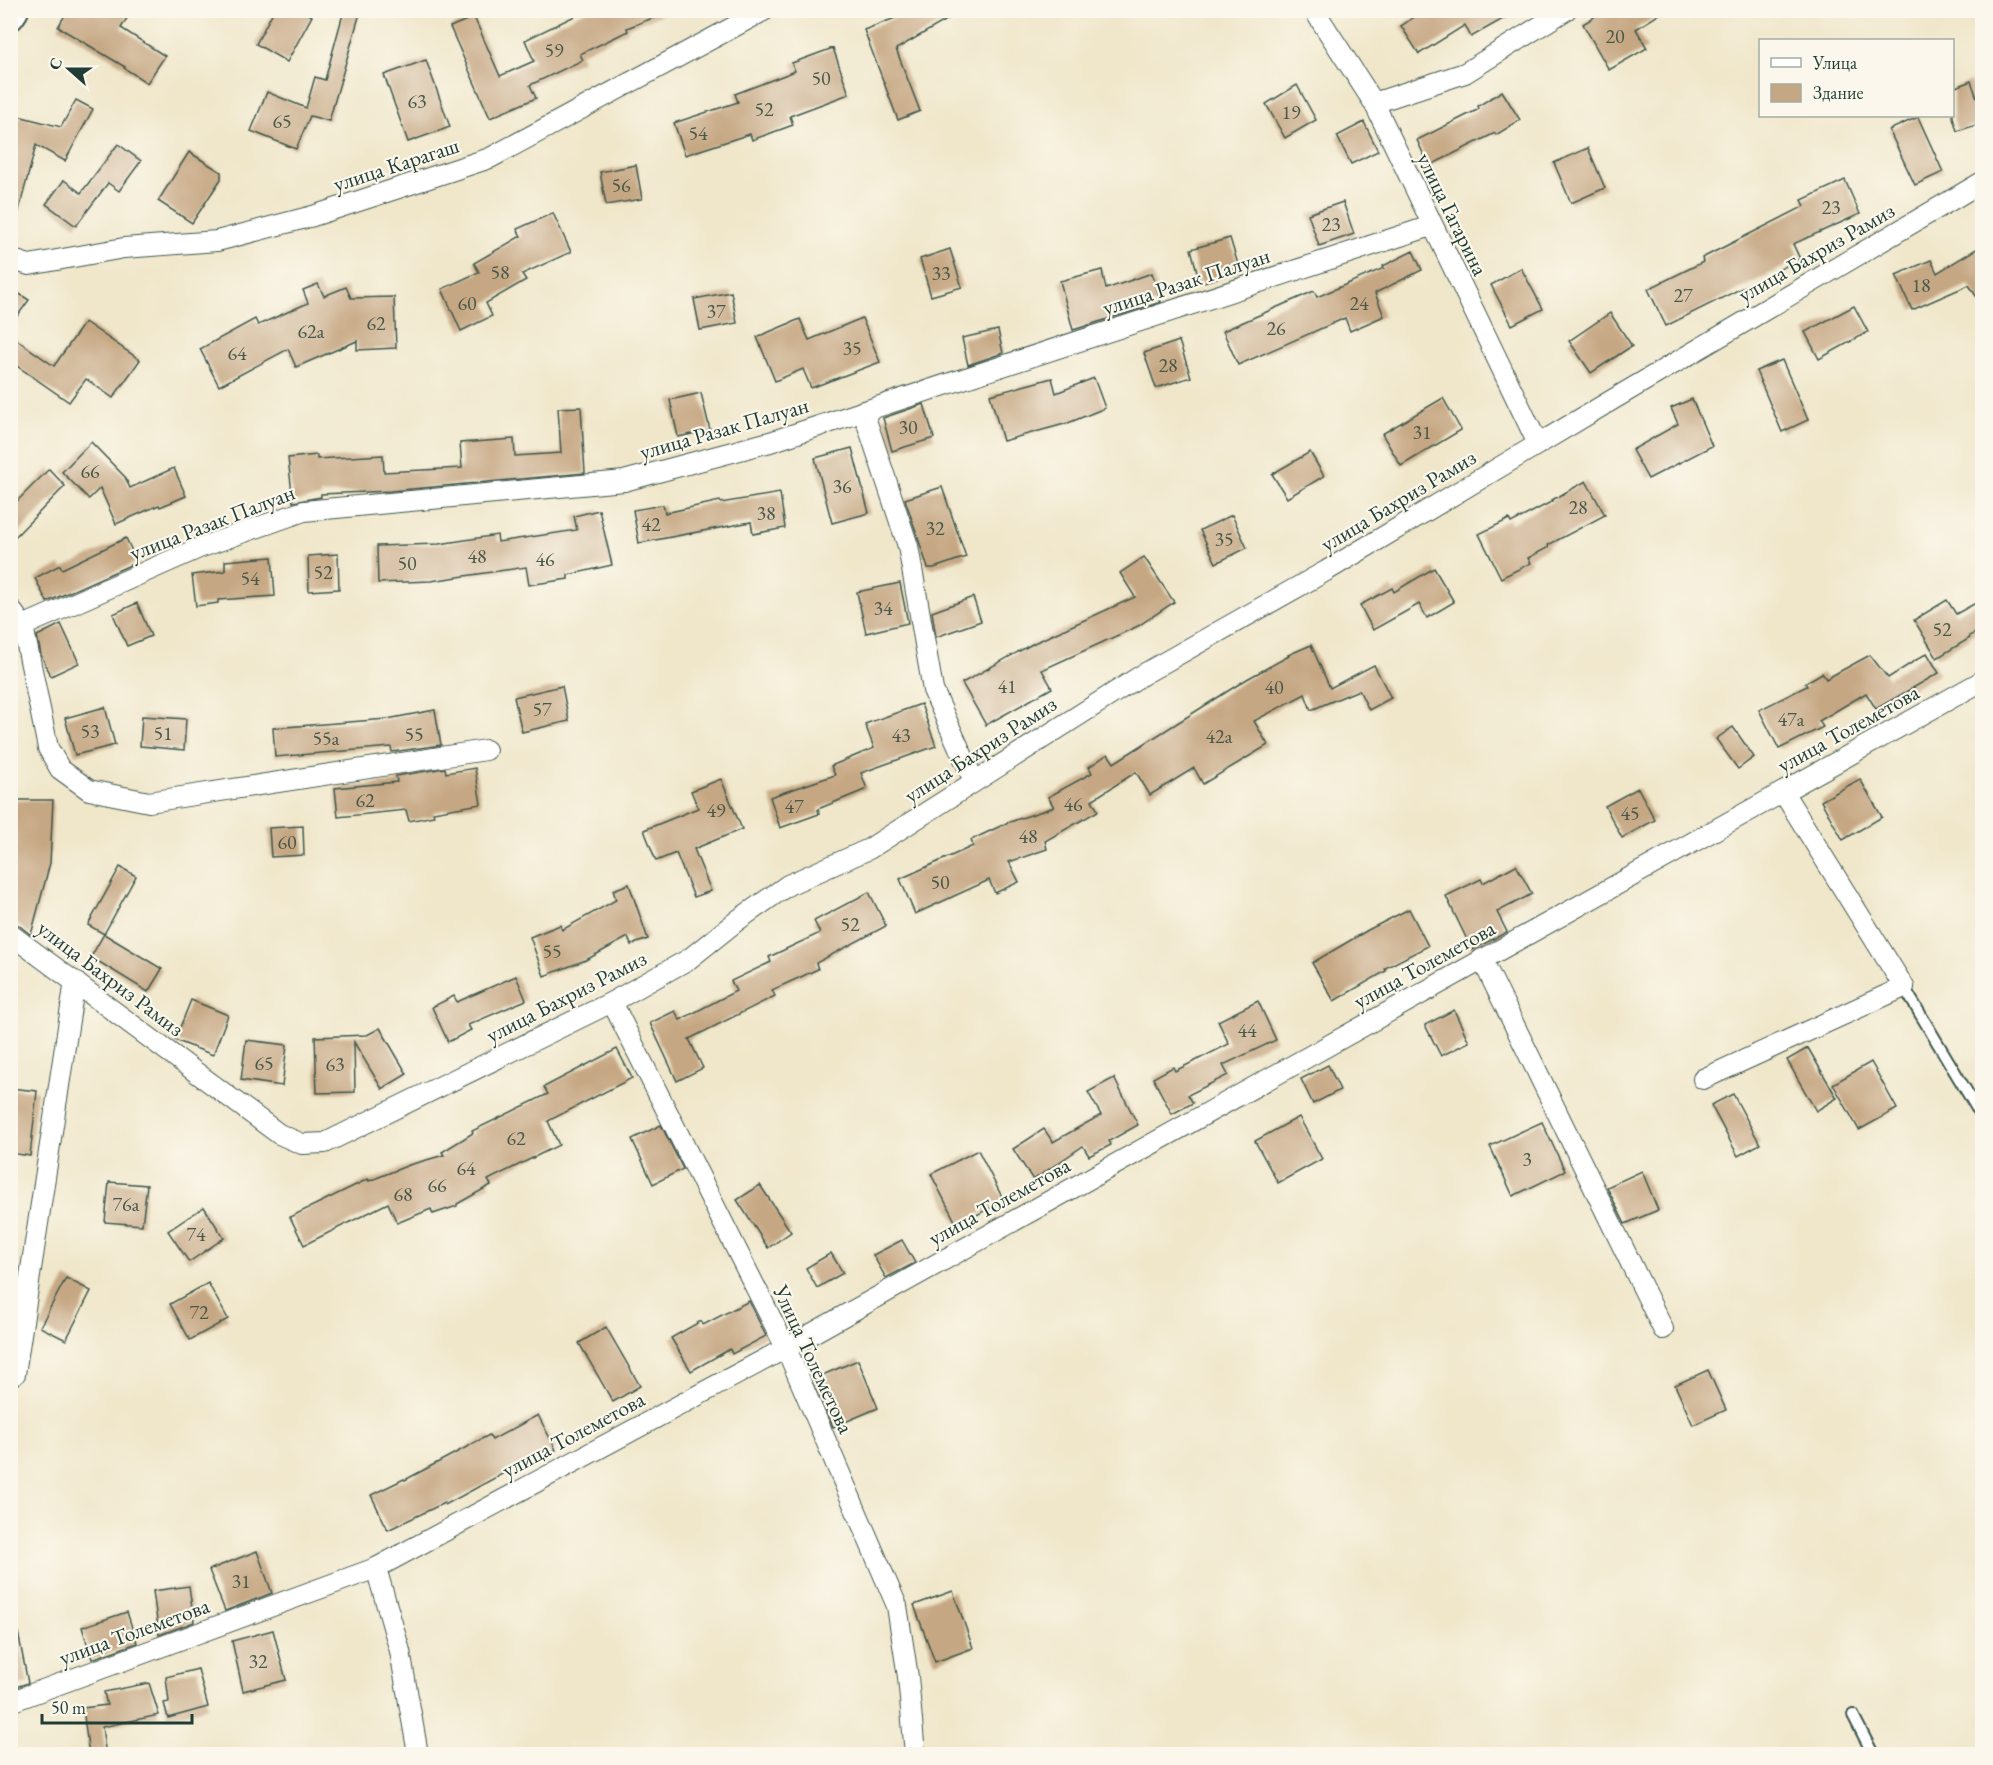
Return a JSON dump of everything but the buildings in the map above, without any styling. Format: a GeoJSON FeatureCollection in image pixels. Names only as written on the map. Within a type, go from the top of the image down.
{"type":"FeatureCollection","features":[{"type":"Feature","properties":{"kind":"main road"},"geometry":{"type":"LineString","coordinates":[[10,16],[14,10]]}},
{"type":"Feature","properties":{"kind":"street","name":"улица Карагаш"},"geometry":{"type":"LineString","coordinates":[[10,259],[29,265],[124,248],[217,241],[313,216],[480,162],[765,10]]}},
{"type":"Feature","properties":{"kind":"street","name":"улица Гагарина"},"geometry":{"type":"LineString","coordinates":[[1314,10],[1374,103],[1431,226],[1538,444]]}},
{"type":"Feature","properties":{"kind":"street"},"geometry":{"type":"LineString","coordinates":[[1374,103],[1465,73],[1566,10]]}},
{"type":"Feature","properties":{"kind":"street","name":"улица Бахриз Рамиз"},"geometry":{"type":"LineString","coordinates":[[10,933],[279,1134],[302,1144],[325,1143],[612,1002],[689,959],[738,920],[788,885],[869,849],[1142,675],[1326,572],[1538,444],[1983,182]]}},
{"type":"Feature","properties":{"kind":"street","name":"улица Разак Палуан"},"geometry":{"type":"LineString","coordinates":[[23,626],[199,548],[304,511],[624,481],[770,442],[1431,226]]}},
{"type":"Feature","properties":{"kind":"street"},"geometry":{"type":"LineString","coordinates":[[863,411],[908,546],[933,690],[974,781]]}},
{"type":"Feature","properties":{"kind":"street"},"geometry":{"type":"LineString","coordinates":[[10,609],[23,626],[48,748],[60,770],[89,789],[149,802],[486,750]]}},
{"type":"Feature","properties":{"kind":"street","name":"улица Толеметова"},"geometry":{"type":"LineString","coordinates":[[10,1702],[376,1568],[786,1348],[1983,681]]}},
{"type":"Feature","properties":{"kind":"street"},"geometry":{"type":"LineString","coordinates":[[1703,1078],[1904,987],[1783,792]]}},
{"type":"Feature","properties":{"kind":"street"},"geometry":{"type":"LineString","coordinates":[[1482,959],[1663,1329]]}},
{"type":"Feature","properties":{"kind":"street"},"geometry":{"type":"LineString","coordinates":[[10,1372],[15,1374],[75,981]]}},
{"type":"Feature","properties":{"kind":"street","name":"Улица Толеметова"},"geometry":{"type":"LineString","coordinates":[[612,1002],[786,1348],[897,1606],[908,1677],[915,1755]]}},
{"type":"Feature","properties":{"kind":"street"},"geometry":{"type":"LineString","coordinates":[[376,1568],[400,1651],[418,1755]]}},
{"type":"Feature","properties":{"kind":"lane"},"geometry":{"type":"LineString","coordinates":[[1904,987],[1983,1117]]}},
{"type":"Feature","properties":{"kind":"lane"},"geometry":{"type":"LineString","coordinates":[[1853,1715],[1873,1755]]}}]}
